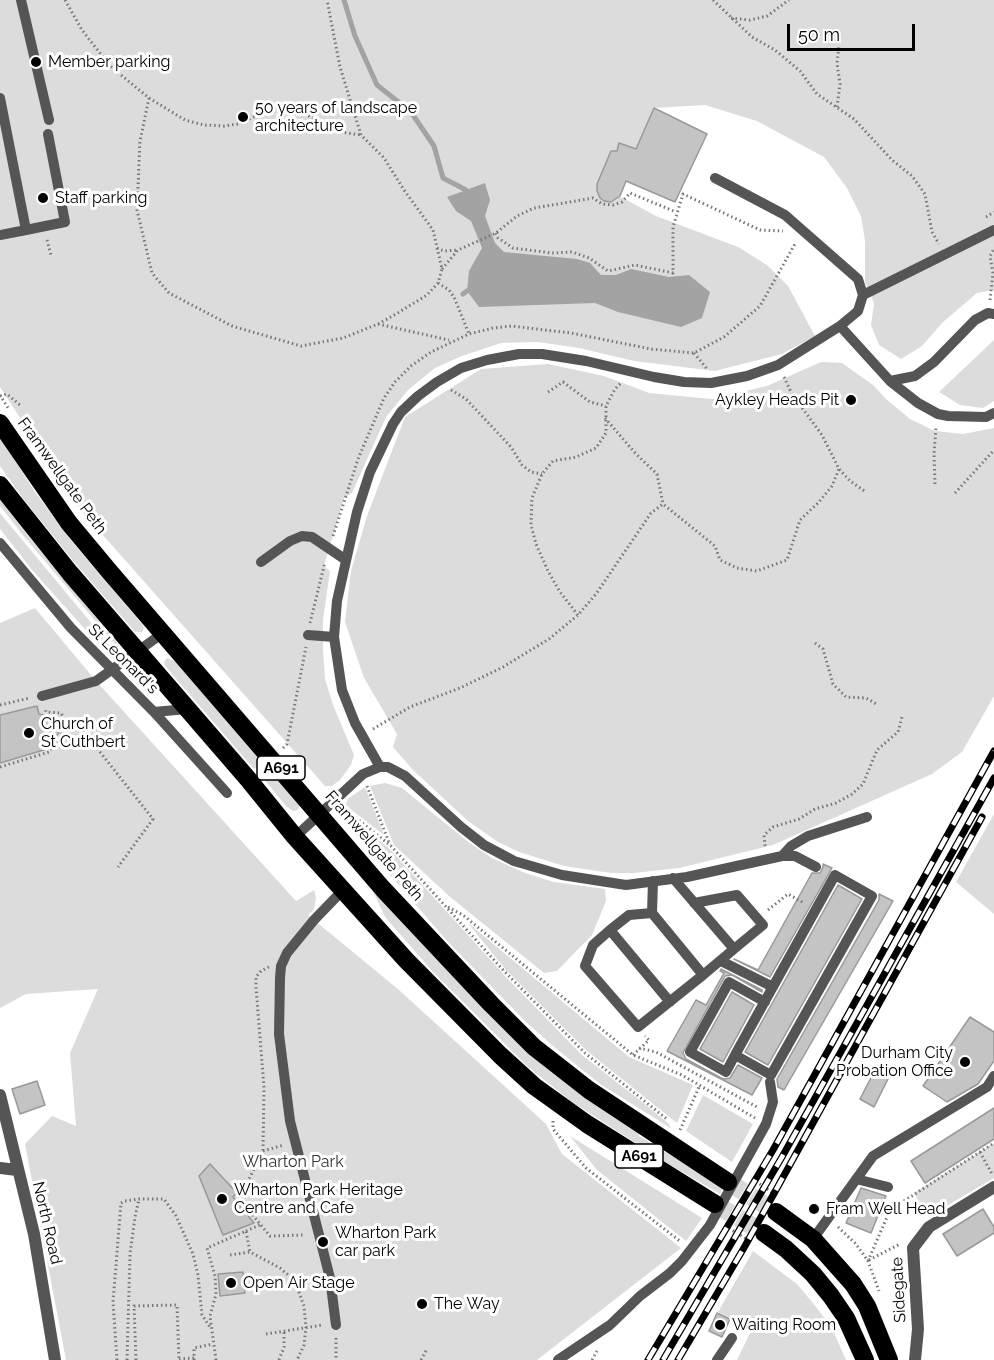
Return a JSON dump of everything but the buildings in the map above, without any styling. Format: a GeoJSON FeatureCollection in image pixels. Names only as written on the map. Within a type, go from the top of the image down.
{"type":"FeatureCollection","features":[{"type":"Feature","properties":{"kind":"highway","name":"Framwellgate Peth"},"geometry":{"type":"LineString","coordinates":[[0,423],[69,523],[384,889],[491,1004],[534,1047],[589,1090],[728,1182]]}},
{"type":"Feature","properties":{"kind":"highway","name":"A691"},"geometry":{"type":"LineString","coordinates":[[0,484],[70,573],[248,779],[295,837],[413,968],[534,1086],[587,1124],[715,1204]]}},
{"type":"Feature","properties":{"kind":"highway"},"geometry":{"type":"LineString","coordinates":[[780,1206],[854,1284],[867,1306],[889,1360]]}},
{"type":"Feature","properties":{"kind":"highway"},"geometry":{"type":"LineString","coordinates":[[764,1233],[786,1249],[831,1296],[846,1318],[865,1360]]}},
{"type":"Feature","properties":{"kind":"street","name":"North Road"},"geometry":{"type":"LineString","coordinates":[[0,1095],[34,1234],[56,1360]]}},
{"type":"Feature","properties":{"kind":"street"},"geometry":{"type":"LineString","coordinates":[[0,1168],[17,1170]]}},
{"type":"Feature","properties":{"kind":"street","name":"Sidegate"},"geometry":{"type":"LineString","coordinates":[[915,1360],[918,1329],[913,1278],[913,1248],[929,1227],[994,1187]]}},
{"type":"Feature","properties":{"kind":"lane"},"geometry":{"type":"LineString","coordinates":[[21,0],[49,120]]}},
{"type":"Feature","properties":{"kind":"lane"},"geometry":{"type":"LineString","coordinates":[[0,98],[26,230]]}},
{"type":"Feature","properties":{"kind":"lane"},"geometry":{"type":"LineString","coordinates":[[0,235],[65,222],[48,134]]}},
{"type":"Feature","properties":{"kind":"lane"},"geometry":{"type":"LineString","coordinates":[[380,767],[362,736],[342,690],[334,637],[336,601],[357,512],[384,440],[401,412],[436,382],[461,368],[519,354],[543,354],[586,361],[684,382],[711,383],[747,376],[778,365],[840,327],[858,311],[863,295],[858,279],[771,206],[714,178]]}},
{"type":"Feature","properties":{"kind":"lane"},"geometry":{"type":"LineString","coordinates":[[863,295],[994,230]]}},
{"type":"Feature","properties":{"kind":"lane"},"geometry":{"type":"LineString","coordinates":[[890,381],[915,376],[934,362],[975,320],[991,313]]}},
{"type":"Feature","properties":{"kind":"lane"},"geometry":{"type":"LineString","coordinates":[[840,327],[890,381],[918,403],[938,414],[948,416],[986,417],[994,413]]}},
{"type":"Feature","properties":{"kind":"lane"},"geometry":{"type":"LineString","coordinates":[[261,562],[290,541],[302,536],[312,537],[346,560]]}},
{"type":"Feature","properties":{"kind":"lane","name":"St Leonard's"},"geometry":{"type":"LineString","coordinates":[[1,548],[71,628],[154,712],[227,793]]}},
{"type":"Feature","properties":{"kind":"lane"},"geometry":{"type":"LineString","coordinates":[[42,696],[96,681],[163,633]]}},
{"type":"Feature","properties":{"kind":"lane"},"geometry":{"type":"LineString","coordinates":[[308,635],[334,637]]}},
{"type":"Feature","properties":{"kind":"lane"},"geometry":{"type":"LineString","coordinates":[[154,712],[187,709]]}},
{"type":"Feature","properties":{"kind":"lane"},"geometry":{"type":"LineString","coordinates":[[295,837],[363,774],[380,767],[388,767],[405,776],[484,845],[514,861],[554,873],[626,885],[782,856],[795,856],[816,867]]}},
{"type":"Feature","properties":{"kind":"lane"},"geometry":{"type":"LineString","coordinates":[[782,856],[791,846],[808,836],[867,817]]}},
{"type":"Feature","properties":{"kind":"lane"},"geometry":{"type":"LineString","coordinates":[[735,1055],[771,1076],[872,896],[835,875],[765,1002],[735,1055],[726,1072],[690,1052],[729,982],[765,1002]]}},
{"type":"Feature","properties":{"kind":"lane"},"geometry":{"type":"LineString","coordinates":[[673,878],[734,949]]}},
{"type":"Feature","properties":{"kind":"lane"},"geometry":{"type":"LineString","coordinates":[[653,881],[652,913],[703,975]]}},
{"type":"Feature","properties":{"kind":"lane"},"geometry":{"type":"LineString","coordinates":[[336,1325],[330,1278],[290,1121],[279,1034],[281,966],[298,938],[342,891]]}},
{"type":"Feature","properties":{"kind":"lane"},"geometry":{"type":"LineString","coordinates":[[652,913],[629,915],[610,930],[593,945],[585,966],[638,1027],[763,925],[737,895],[694,903]]}},
{"type":"Feature","properties":{"kind":"lane"},"geometry":{"type":"LineString","coordinates":[[610,930],[670,1002]]}},
{"type":"Feature","properties":{"kind":"lane"},"geometry":{"type":"LineString","coordinates":[[721,961],[773,987]]}},
{"type":"Feature","properties":{"kind":"lane"},"geometry":{"type":"LineString","coordinates":[[813,1239],[873,1156],[987,1087],[994,1076]]}},
{"type":"Feature","properties":{"kind":"lane"},"geometry":{"type":"LineString","coordinates":[[558,1360],[610,1325],[670,1273],[710,1225],[768,1119],[773,1102],[770,1082]]}},
{"type":"Feature","properties":{"kind":"lane"},"geometry":{"type":"LineString","coordinates":[[856,1179],[888,1187]]}},
{"type":"Feature","properties":{"kind":"lane"},"geometry":{"type":"LineString","coordinates":[[717,1360],[732,1338]]}},
{"type":"Feature","properties":{"kind":"path"},"geometry":{"type":"LineString","coordinates":[[65,0],[82,30],[110,66],[149,98],[185,120],[204,125],[224,126],[238,124],[269,110],[282,107],[309,116],[340,132],[361,135]]}},
{"type":"Feature","properties":{"kind":"path"},"geometry":{"type":"LineString","coordinates":[[327,0],[340,67],[361,135],[384,158],[429,223],[433,230],[442,269]]}},
{"type":"Feature","properties":{"kind":"path"},"geometry":{"type":"LineString","coordinates":[[713,0],[752,37],[775,50],[800,71],[817,94],[854,119],[892,160],[912,176],[925,194],[932,232],[939,246]]}},
{"type":"Feature","properties":{"kind":"path"},"geometry":{"type":"LineString","coordinates":[[730,18],[750,20],[767,16],[789,0]]}},
{"type":"Feature","properties":{"kind":"path"},"geometry":{"type":"LineString","coordinates":[[837,108],[840,84],[837,63],[839,46]]}},
{"type":"Feature","properties":{"kind":"path"},"geometry":{"type":"LineString","coordinates":[[149,98],[140,141],[137,210],[152,273],[169,293],[232,327],[301,346],[343,338],[378,324],[427,295],[438,283],[442,269],[458,250]]}},
{"type":"Feature","properties":{"kind":"path"},"geometry":{"type":"LineString","coordinates":[[437,248],[444,251],[458,250],[496,233],[517,216],[534,208],[593,198],[602,204],[613,205],[622,202],[630,193],[676,212]]}},
{"type":"Feature","properties":{"kind":"path"},"geometry":{"type":"LineString","coordinates":[[496,233],[498,238],[513,248],[552,254],[572,252],[589,258],[608,271],[635,265],[674,273],[674,227],[676,212],[683,194],[760,230],[782,231],[799,228]]}},
{"type":"Feature","properties":{"kind":"path"},"geometry":{"type":"LineString","coordinates":[[282,750],[287,744],[308,635],[329,548],[358,459],[384,398],[395,381],[411,366],[451,341],[493,328],[511,327],[571,333],[651,349],[694,353],[724,337],[760,306],[781,272],[799,228]]}},
{"type":"Feature","properties":{"kind":"path"},"geometry":{"type":"LineString","coordinates":[[991,313],[993,273],[990,256],[994,249]]}},
{"type":"Feature","properties":{"kind":"path"},"geometry":{"type":"LineString","coordinates":[[438,283],[449,290],[454,297],[468,334]]}},
{"type":"Feature","properties":{"kind":"path"},"geometry":{"type":"LineString","coordinates":[[378,324],[451,341]]}},
{"type":"Feature","properties":{"kind":"path"},"geometry":{"type":"LineString","coordinates":[[694,353],[708,369],[711,383]]}},
{"type":"Feature","properties":{"kind":"path"},"geometry":{"type":"LineString","coordinates":[[778,365],[792,394],[822,435],[839,469],[850,481],[866,492]]}},
{"type":"Feature","properties":{"kind":"path"},"geometry":{"type":"LineString","coordinates":[[578,615],[560,592],[536,544],[531,525],[532,498],[542,474],[553,461],[576,457],[596,448],[606,433],[606,406],[615,389],[623,381]]}},
{"type":"Feature","properties":{"kind":"path"},"geometry":{"type":"LineString","coordinates":[[436,382],[466,399],[511,447],[522,465],[531,472],[542,474]]}},
{"type":"Feature","properties":{"kind":"path"},"geometry":{"type":"LineString","coordinates":[[548,392],[563,382],[590,402],[606,406]]}},
{"type":"Feature","properties":{"kind":"path"},"geometry":{"type":"LineString","coordinates":[[0,396],[7,394],[21,406]]}},
{"type":"Feature","properties":{"kind":"path"},"geometry":{"type":"LineString","coordinates":[[935,484],[934,454],[938,414]]}},
{"type":"Feature","properties":{"kind":"path"},"geometry":{"type":"LineString","coordinates":[[605,417],[636,454],[657,474],[663,504],[714,546],[720,560],[737,568],[757,571],[787,560],[800,520],[832,486],[839,469]]}},
{"type":"Feature","properties":{"kind":"path"},"geometry":{"type":"LineString","coordinates":[[955,493],[994,450]]}},
{"type":"Feature","properties":{"kind":"path"},"geometry":{"type":"LineString","coordinates":[[362,736],[410,707],[460,688],[503,667],[549,639],[578,615],[596,594],[651,513],[663,504]]}},
{"type":"Feature","properties":{"kind":"path"},"geometry":{"type":"LineString","coordinates":[[815,643],[824,649],[833,684],[846,697],[866,698],[879,705]]}},
{"type":"Feature","properties":{"kind":"path"},"geometry":{"type":"LineString","coordinates":[[0,705],[42,696],[46,712],[60,713],[67,724],[81,728],[153,819],[117,867]]}},
{"type":"Feature","properties":{"kind":"path"},"geometry":{"type":"LineString","coordinates":[[766,859],[764,835],[772,826],[799,819],[815,809],[836,803],[852,794],[863,784],[877,750],[898,732],[902,717]]}},
{"type":"Feature","properties":{"kind":"path"},"geometry":{"type":"LineString","coordinates":[[0,767],[49,752],[67,724]]}},
{"type":"Feature","properties":{"kind":"path"},"geometry":{"type":"LineString","coordinates":[[363,774],[391,846],[504,971],[585,1053],[666,1118],[679,1132],[700,1086]]}},
{"type":"Feature","properties":{"kind":"path"},"geometry":{"type":"LineString","coordinates":[[757,918],[788,894],[798,899]]}},
{"type":"Feature","properties":{"kind":"path"},"geometry":{"type":"LineString","coordinates":[[447,907],[463,915],[633,1055],[682,1076],[768,1119]]}},
{"type":"Feature","properties":{"kind":"path"},"geometry":{"type":"LineString","coordinates":[[281,966],[267,968],[256,977],[264,1088],[263,1151],[238,1200],[270,1236],[300,1236],[318,1232]]}},
{"type":"Feature","properties":{"kind":"path"},"geometry":{"type":"LineString","coordinates":[[633,1055],[650,1040]]}},
{"type":"Feature","properties":{"kind":"path"},"geometry":{"type":"LineString","coordinates":[[639,1048],[656,1052],[768,1119]]}},
{"type":"Feature","properties":{"kind":"path"},"geometry":{"type":"LineString","coordinates":[[553,1119],[553,1129],[586,1168],[690,1250]]}},
{"type":"Feature","properties":{"kind":"path"},"geometry":{"type":"LineString","coordinates":[[868,1261],[890,1210],[994,1143]]}},
{"type":"Feature","properties":{"kind":"path"},"geometry":{"type":"LineString","coordinates":[[263,1151],[282,1146]]}},
{"type":"Feature","properties":{"kind":"path"},"geometry":{"type":"LineString","coordinates":[[980,1152],[994,1177]]}},
{"type":"Feature","properties":{"kind":"path"},"geometry":{"type":"LineString","coordinates":[[746,1175],[780,1206]]}},
{"type":"Feature","properties":{"kind":"path"},"geometry":{"type":"LineString","coordinates":[[127,1358],[130,1254],[140,1199]]}},
{"type":"Feature","properties":{"kind":"path"},"geometry":{"type":"LineString","coordinates":[[117,1360],[113,1302],[121,1203],[140,1199],[164,1199],[176,1216],[193,1254],[198,1275],[202,1316],[210,1327]]}},
{"type":"Feature","properties":{"kind":"path"},"geometry":{"type":"LineString","coordinates":[[828,1218],[856,1244],[868,1261],[882,1297]]}},
{"type":"Feature","properties":{"kind":"path"},"geometry":{"type":"LineString","coordinates":[[216,1360],[210,1327],[210,1316],[216,1294],[215,1276],[207,1248],[260,1225]]}},
{"type":"Feature","properties":{"kind":"path"},"geometry":{"type":"LineString","coordinates":[[246,1231],[250,1252]]}},
{"type":"Feature","properties":{"kind":"path"},"geometry":{"type":"LineString","coordinates":[[868,1261],[899,1243]]}},
{"type":"Feature","properties":{"kind":"path"},"geometry":{"type":"LineString","coordinates":[[230,1255],[250,1252],[280,1268],[295,1281],[303,1300],[306,1328],[304,1346],[299,1359]]}},
{"type":"Feature","properties":{"kind":"path"},"geometry":{"type":"LineString","coordinates":[[136,1360],[134,1306],[177,1305],[179,1360],[194,1359],[194,1348],[213,1344]]}},
{"type":"Feature","properties":{"kind":"path"},"geometry":{"type":"LineString","coordinates":[[266,1334],[318,1325]]}},
{"type":"Feature","properties":{"kind":"path"},"geometry":{"type":"LineString","coordinates":[[336,1325],[336,1360]]}},
{"type":"Feature","properties":{"kind":"path"},"geometry":{"type":"LineString","coordinates":[[279,1360],[284,1347],[284,1331]]}},
{"type":"Feature","properties":{"kind":"path"},"geometry":{"type":"LineString","coordinates":[[127,1358],[132,1350],[136,1349]]}},
{"type":"Feature","properties":{"kind":"path"},"geometry":{"type":"LineString","coordinates":[[421,1360],[427,1349]]}},
{"type":"Feature","properties":{"kind":"green space"},"geometry":{"type":"Polygon","coordinates":[[[0,0],[994,0],[994,290],[977,293],[943,322],[922,346],[901,359],[879,345],[871,325],[874,303],[865,282],[865,241],[861,216],[847,188],[824,157],[757,121],[705,105],[654,108],[636,149],[619,144],[617,151],[611,151],[597,184],[656,216],[738,247],[767,265],[788,286],[815,336],[782,354],[715,371],[634,361],[579,348],[538,342],[501,343],[435,368],[408,390],[386,417],[352,493],[344,498],[324,566],[330,571],[323,620],[325,679],[354,755],[351,765],[340,780],[332,786],[325,786],[79,508],[0,387],[0,0]]]}},
{"type":"Feature","properties":{"kind":"green space"},"geometry":{"type":"Polygon","coordinates":[[[994,340],[994,401],[983,408],[960,405],[939,392],[994,340]]]}},
{"type":"Feature","properties":{"kind":"green space"},"geometry":{"type":"Polygon","coordinates":[[[821,362],[842,363],[873,385],[910,419],[935,431],[963,434],[994,428],[994,696],[962,752],[932,774],[773,845],[679,868],[611,873],[564,866],[519,852],[498,842],[468,821],[413,770],[393,747],[397,734],[364,678],[345,622],[351,571],[367,516],[405,417],[481,369],[548,364],[604,376],[649,393],[712,399],[767,386],[821,362]]]}},
{"type":"Feature","properties":{"kind":"green space"},"geometry":{"type":"Polygon","coordinates":[[[0,436],[35,492],[73,543],[142,624],[144,629],[142,632],[135,632],[24,500],[0,466],[0,436]]]}},
{"type":"Feature","properties":{"kind":"green space"},"geometry":{"type":"Polygon","coordinates":[[[0,498],[119,645],[119,649],[22,534],[0,506],[0,498]]]}},
{"type":"Feature","properties":{"kind":"green space"},"geometry":{"type":"Polygon","coordinates":[[[0,513],[117,654],[112,656],[107,654],[33,571],[0,529],[0,513]]]}},
{"type":"Feature","properties":{"kind":"green space","name":"Wharton Park"},"geometry":{"type":"Polygon","coordinates":[[[35,608],[96,681],[296,901],[314,890],[316,898],[314,909],[308,915],[399,990],[546,1124],[562,1154],[681,1248],[537,1360],[66,1360],[25,1144],[52,1116],[76,1126],[70,1053],[98,989],[26,994],[0,1008],[0,623],[35,608]]]}},
{"type":"Feature","properties":{"kind":"green space"},"geometry":{"type":"Polygon","coordinates":[[[167,658],[177,662],[264,762],[254,769],[165,666],[164,662],[167,658]]]}},
{"type":"Feature","properties":{"kind":"green space"},"geometry":{"type":"Polygon","coordinates":[[[268,767],[300,805],[298,810],[293,811],[286,806],[259,773],[268,767]]]}},
{"type":"Feature","properties":{"kind":"green space"},"geometry":{"type":"Polygon","coordinates":[[[385,783],[402,788],[467,841],[492,858],[525,873],[554,882],[605,889],[606,901],[592,935],[557,971],[544,973],[449,896],[394,845],[370,786],[385,783]]]}},
{"type":"Feature","properties":{"kind":"green space"},"geometry":{"type":"Polygon","coordinates":[[[365,787],[384,835],[345,805],[349,798],[365,787]]]}},
{"type":"Feature","properties":{"kind":"green space"},"geometry":{"type":"Polygon","coordinates":[[[343,812],[389,848],[505,976],[582,1055],[668,1123],[672,1129],[600,1084],[525,1021],[448,942],[347,825],[343,812]]]}},
{"type":"Feature","properties":{"kind":"green space"},"geometry":{"type":"Polygon","coordinates":[[[994,814],[994,914],[956,882],[994,814]]]}},
{"type":"Feature","properties":{"kind":"green space"},"geometry":{"type":"Polygon","coordinates":[[[371,887],[483,1008],[546,1068],[638,1133],[639,1136],[723,1187],[720,1194],[572,1102],[527,1066],[434,973],[385,917],[371,887]]]}},
{"type":"Feature","properties":{"kind":"green space"},"geometry":{"type":"Polygon","coordinates":[[[467,922],[629,1057],[693,1085],[677,1123],[587,1051],[506,970],[467,922]]]}},
{"type":"Feature","properties":{"kind":"green space"},"geometry":{"type":"Polygon","coordinates":[[[703,1095],[753,1124],[732,1162],[686,1131],[703,1095]]]}},
{"type":"Feature","properties":{"kind":"green space"},"geometry":{"type":"Polygon","coordinates":[[[570,1136],[702,1218],[686,1241],[597,1170],[570,1136]]]}},
{"type":"Feature","properties":{"kind":"green space"},"geometry":{"type":"Polygon","coordinates":[[[994,1143],[994,1178],[928,1217],[914,1193],[994,1143]]]}},
{"type":"Feature","properties":{"kind":"green space"},"geometry":{"type":"Polygon","coordinates":[[[753,1251],[797,1284],[831,1326],[846,1360],[737,1360],[752,1329],[718,1312],[753,1251]]]}},
{"type":"Feature","properties":{"kind":"shaded area"},"geometry":{"type":"Polygon","coordinates":[[[485,183],[490,200],[485,216],[495,243],[504,252],[577,259],[590,263],[601,275],[616,275],[631,269],[669,277],[689,275],[710,292],[702,318],[681,327],[618,312],[595,303],[479,307],[467,291],[469,271],[482,248],[471,221],[456,211],[447,197],[485,183]]]}},
{"type":"Feature","properties":{"kind":"waterway"},"geometry":{"type":"LineString","coordinates":[[344,0],[355,36],[377,85],[411,112],[434,146],[443,178],[466,190]]}},
{"type":"Feature","properties":{"kind":"waterway"},"geometry":{"type":"LineString","coordinates":[[463,294],[467,291]]}},
{"type":"Feature","properties":{"kind":"tunnel"},"geometry":{"type":"LineString","coordinates":[[728,1182],[776,1212]]}},
{"type":"Feature","properties":{"kind":"tunnel"},"geometry":{"type":"LineString","coordinates":[[715,1204],[764,1233]]}},
{"type":"Feature","properties":{"kind":"railway"},"geometry":{"type":"LineString","coordinates":[[648,1360],[773,1150],[994,751]]}},
{"type":"Feature","properties":{"kind":"railway"},"geometry":{"type":"LineString","coordinates":[[663,1360],[782,1157],[994,778]]}},
{"type":"Feature","properties":{"kind":"railway"},"geometry":{"type":"LineString","coordinates":[[678,1360],[745,1246],[982,817]]}},
{"type":"Feature","properties":{"kind":"place","name":"Member parking"},"geometry":{"type":"Point","coordinates":[36,62]}},
{"type":"Feature","properties":{"kind":"place","name":"50 years of landscape architecture"},"geometry":{"type":"Point","coordinates":[243,117]}},
{"type":"Feature","properties":{"kind":"place","name":"Staff parking"},"geometry":{"type":"Point","coordinates":[43,198]}},
{"type":"Feature","properties":{"kind":"place","name":"Aykley Heads Pit"},"geometry":{"type":"Point","coordinates":[851,400]}},
{"type":"Feature","properties":{"kind":"place","name":"Church of St Cuthbert"},"geometry":{"type":"Point","coordinates":[29,733]}},
{"type":"Feature","properties":{"kind":"place","name":"Durham City Probation Office"},"geometry":{"type":"Point","coordinates":[965,1062]}},
{"type":"Feature","properties":{"kind":"place","name":"Wharton Park Heritage Centre and Cafe"},"geometry":{"type":"Point","coordinates":[222,1199]}},
{"type":"Feature","properties":{"kind":"place","name":"Fram Well Head"},"geometry":{"type":"Point","coordinates":[814,1209]}},
{"type":"Feature","properties":{"kind":"place","name":"Wharton Park car park"},"geometry":{"type":"Point","coordinates":[323,1242]}},
{"type":"Feature","properties":{"kind":"place","name":"Open Air Stage"},"geometry":{"type":"Point","coordinates":[231,1283]}},
{"type":"Feature","properties":{"kind":"place","name":"The Way"},"geometry":{"type":"Point","coordinates":[422,1304]}},
{"type":"Feature","properties":{"kind":"place","name":"Waiting Room"},"geometry":{"type":"Point","coordinates":[720,1325]}}]}
